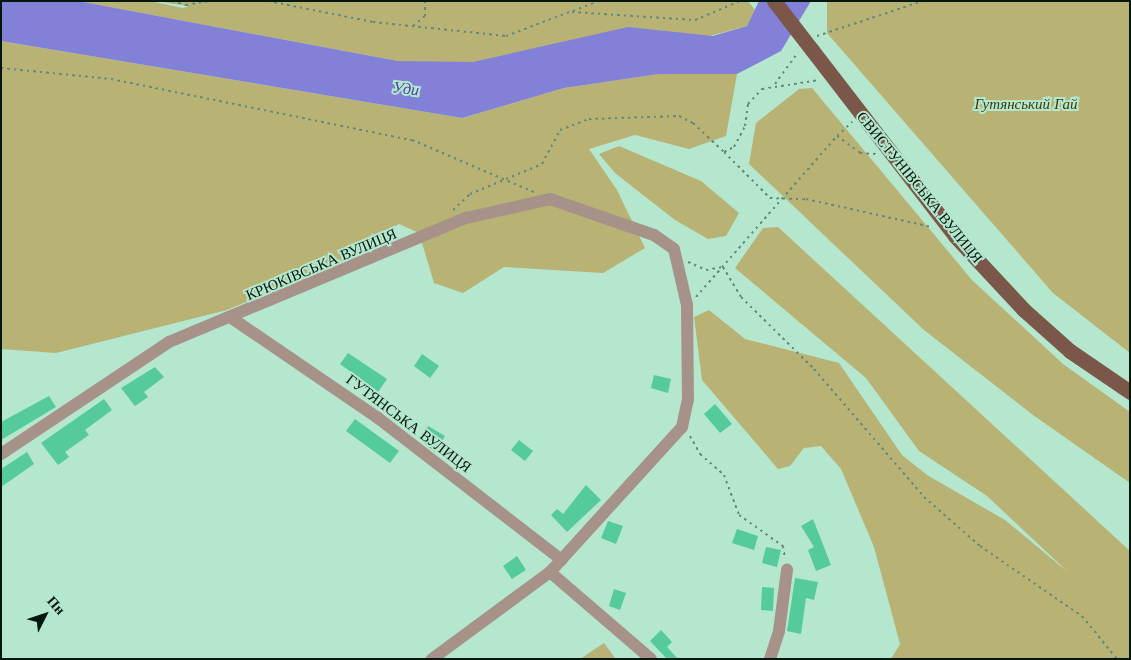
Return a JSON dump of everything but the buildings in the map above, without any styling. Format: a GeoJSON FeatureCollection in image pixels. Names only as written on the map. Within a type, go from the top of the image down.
{"type":"FeatureCollection","features":[{"type":"Feature","properties":{"kind":"main road","name":"СВИСТУНІВСЬКА ВУЛИЦЯ"},"geometry":{"type":"LineString","coordinates":[[774,1],[955,236],[1024,310],[1070,351],[1130,392]]}},
{"type":"Feature","properties":{"kind":"street"},"geometry":{"type":"LineString","coordinates":[[432,659],[550,572],[666,449],[683,423],[688,399],[687,305],[674,249],[627,224],[550,199]]}},
{"type":"Feature","properties":{"kind":"street","name":"КРЮКІВСЬКА ВУЛИЦЯ"},"geometry":{"type":"LineString","coordinates":[[1,454],[169,342],[232,319],[466,218],[550,199]]}},
{"type":"Feature","properties":{"kind":"street","name":"ГУТЯНСЬКА ВУЛИЦЯ"},"geometry":{"type":"LineString","coordinates":[[232,319],[378,418],[562,560]]}},
{"type":"Feature","properties":{"kind":"street"},"geometry":{"type":"LineString","coordinates":[[770,659],[779,631],[787,570]]}},
{"type":"Feature","properties":{"kind":"street"},"geometry":{"type":"LineString","coordinates":[[550,572],[650,659]]}},
{"type":"Feature","properties":{"kind":"path"},"geometry":{"type":"LineString","coordinates":[[172,1],[186,5],[209,1]]}},
{"type":"Feature","properties":{"kind":"path"},"geometry":{"type":"LineString","coordinates":[[268,1],[413,26],[506,36],[599,1]]}},
{"type":"Feature","properties":{"kind":"path"},"geometry":{"type":"LineString","coordinates":[[413,26],[425,16],[425,1]]}},
{"type":"Feature","properties":{"kind":"path"},"geometry":{"type":"LineString","coordinates":[[570,12],[695,20],[740,1]]}},
{"type":"Feature","properties":{"kind":"path"},"geometry":{"type":"LineString","coordinates":[[724,152],[734,147],[745,126],[748,104],[775,84],[824,31],[923,1]]}},
{"type":"Feature","properties":{"kind":"path"},"geometry":{"type":"LineString","coordinates":[[1,68],[111,80],[394,136],[506,178],[550,199]]}},
{"type":"Feature","properties":{"kind":"path"},"geometry":{"type":"LineString","coordinates":[[775,84],[834,78]]}},
{"type":"Feature","properties":{"kind":"path"},"geometry":{"type":"LineString","coordinates":[[687,305],[723,267],[779,198],[860,113]]}},
{"type":"Feature","properties":{"kind":"path"},"geometry":{"type":"LineString","coordinates":[[450,214],[470,194],[542,164],[560,130],[589,119],[679,116],[693,123],[770,198],[870,212],[955,236]]}},
{"type":"Feature","properties":{"kind":"path"},"geometry":{"type":"LineString","coordinates":[[837,136],[867,154],[874,156],[886,146]]}},
{"type":"Feature","properties":{"kind":"path"},"geometry":{"type":"LineString","coordinates":[[674,249],[706,270],[723,267]]}},
{"type":"Feature","properties":{"kind":"path"},"geometry":{"type":"LineString","coordinates":[[723,267],[742,297],[814,369],[924,498],[980,546],[1074,610],[1118,659]]}},
{"type":"Feature","properties":{"kind":"path"},"geometry":{"type":"LineString","coordinates":[[683,423],[700,454],[724,475],[739,515],[783,546],[787,570]]}},
{"type":"Feature","properties":{"kind":"green space"},"geometry":{"type":"Polygon","coordinates":[[[77,1],[150,1],[183,8],[189,6],[155,1],[748,1],[755,10],[747,26],[710,36],[473,66],[398,61],[77,1]]]}},
{"type":"Feature","properties":{"kind":"green space","name":"Гутянський Гай"},"geometry":{"type":"Polygon","coordinates":[[[827,1],[1130,1],[1130,353],[1053,293],[827,33],[827,1]]]}},
{"type":"Feature","properties":{"kind":"green space"},"geometry":{"type":"Polygon","coordinates":[[[1,41],[462,118],[564,88],[659,74],[737,74],[726,136],[689,149],[635,135],[589,149],[617,190],[645,248],[603,273],[504,267],[463,293],[434,283],[419,233],[399,224],[386,231],[379,246],[227,310],[56,353],[1,349],[1,41]]]}},
{"type":"Feature","properties":{"kind":"green space"},"geometry":{"type":"Polygon","coordinates":[[[812,88],[972,280],[1063,364],[1130,412],[1130,483],[1033,415],[924,330],[749,164],[756,123],[799,89],[812,88]]]}},
{"type":"Feature","properties":{"kind":"green space"},"geometry":{"type":"Polygon","coordinates":[[[619,146],[701,181],[739,213],[726,236],[708,239],[675,220],[615,173],[599,154],[619,146]]]}},
{"type":"Feature","properties":{"kind":"green space"},"geometry":{"type":"Polygon","coordinates":[[[778,227],[1130,551],[1130,659],[891,659],[900,644],[874,547],[841,469],[821,446],[804,448],[790,466],[778,469],[702,380],[694,317],[709,310],[745,339],[839,363],[902,455],[927,475],[1005,520],[1069,573],[987,496],[919,451],[866,378],[735,268],[763,228],[778,227]]]}},
{"type":"Feature","properties":{"kind":"green space"},"geometry":{"type":"Polygon","coordinates":[[[604,643],[616,659],[580,659],[604,643]]]}},
{"type":"Feature","properties":{"kind":"water","name":"Уди"},"geometry":{"type":"Polygon","coordinates":[[[1,1],[78,1],[398,61],[473,62],[628,27],[713,36],[747,26],[759,1],[811,1],[781,51],[737,74],[659,74],[564,88],[462,118],[1,41],[1,1]]]}}]}
